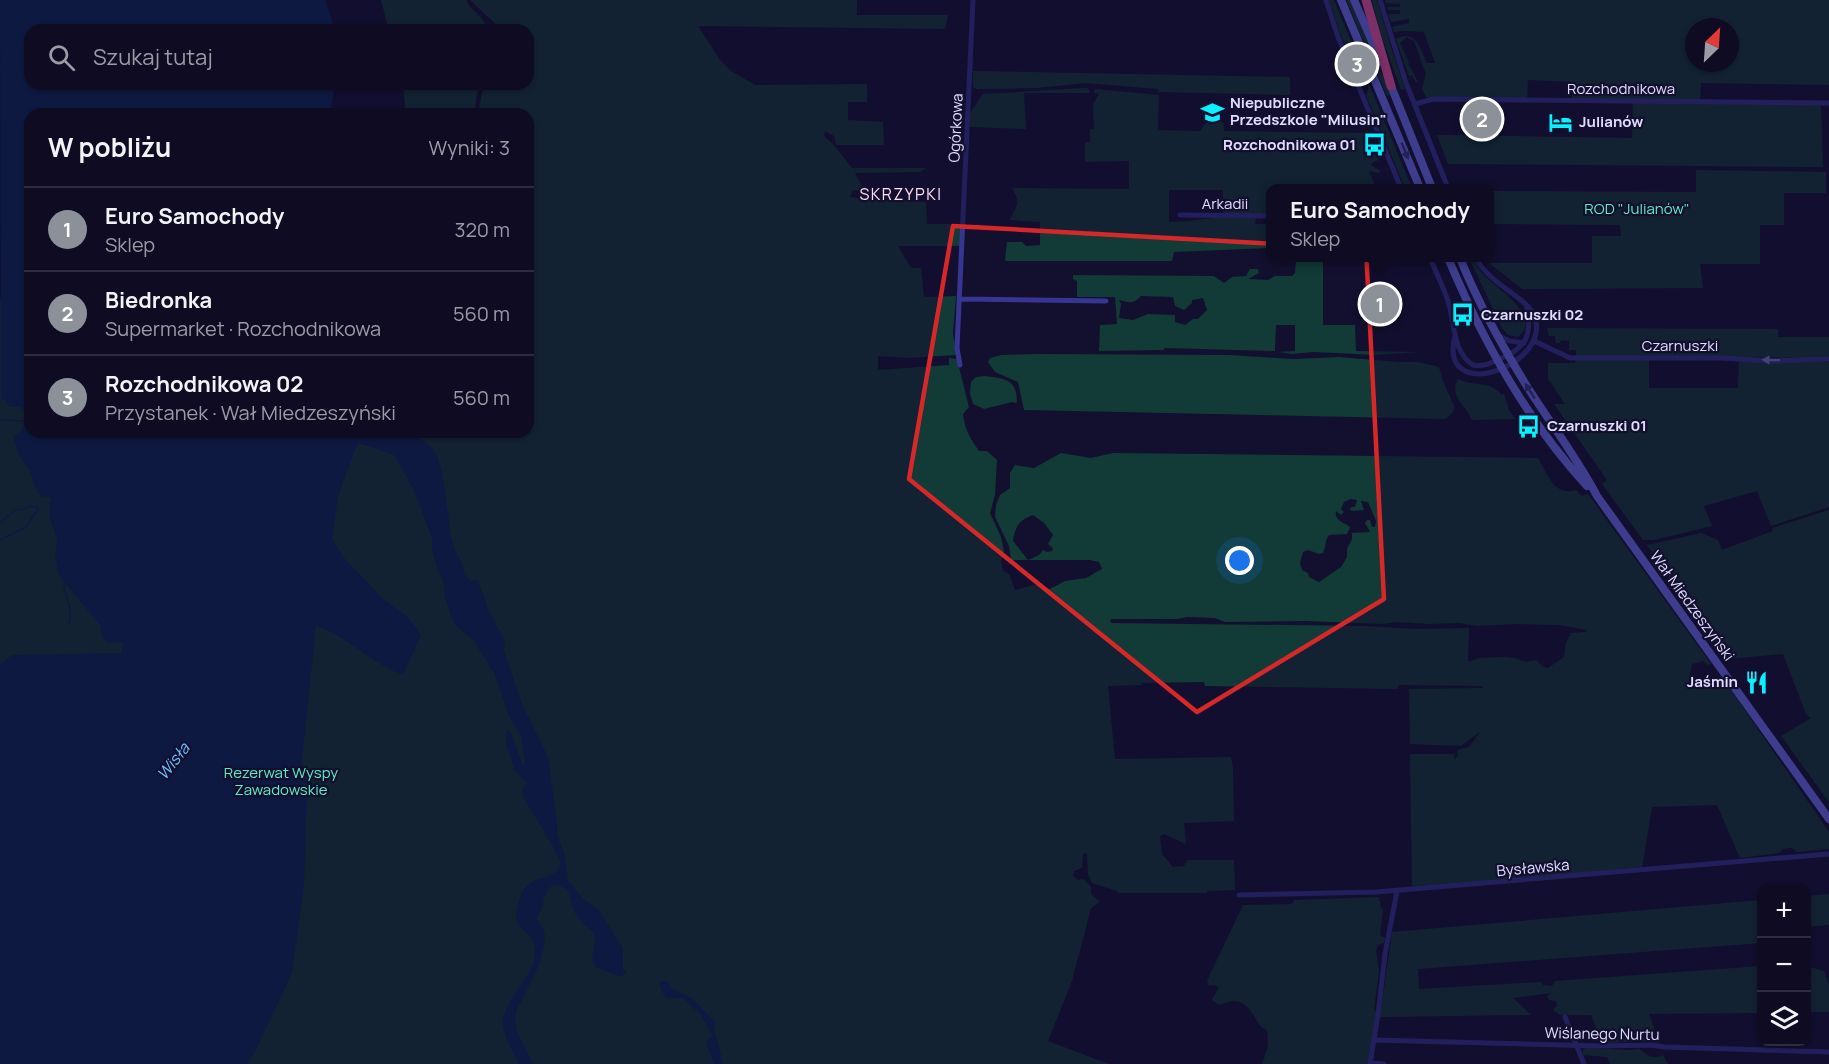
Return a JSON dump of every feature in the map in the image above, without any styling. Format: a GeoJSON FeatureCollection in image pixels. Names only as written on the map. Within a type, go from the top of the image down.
{"type":"FeatureCollection","features":[{"type":"Feature","properties":{"kind":"highway"},"geometry":{"type":"LineString","coordinates":[[1366,0],[1391,86]]}},
{"type":"Feature","properties":{"kind":"main road"},"geometry":{"type":"LineString","coordinates":[[1341,0],[1387,104],[1418,184]]}},
{"type":"Feature","properties":{"kind":"main road"},"geometry":{"type":"LineString","coordinates":[[1354,0],[1430,184]]}},
{"type":"Feature","properties":{"kind":"main road","name":"Wał Miedzeszyński"},"geometry":{"type":"LineString","coordinates":[[1450,262],[1501,364],[1554,445],[1597,496],[1829,819]]}},
{"type":"Feature","properties":{"kind":"main road","name":"Wał Miedzeszyński"},"geometry":{"type":"LineString","coordinates":[[1462,262],[1510,359],[1597,496]]}},
{"type":"Feature","properties":{"kind":"street","name":"Ogórkowa"},"geometry":{"type":"LineString","coordinates":[[960,365],[957,348],[973,0]]}},
{"type":"Feature","properties":{"kind":"street"},"geometry":{"type":"LineString","coordinates":[[1326,0],[1338,37],[1399,184]]}},
{"type":"Feature","properties":{"kind":"street"},"geometry":{"type":"LineString","coordinates":[[1380,0],[1399,63],[1446,184]]}},
{"type":"Feature","properties":{"kind":"street","name":"Rozchodnikowa"},"geometry":{"type":"LineString","coordinates":[[1415,104],[1433,99],[1829,104]]}},
{"type":"Feature","properties":{"kind":"street","name":"Arkadii"},"geometry":{"type":"LineString","coordinates":[[1180,215],[1266,216]]}},
{"type":"Feature","properties":{"kind":"street"},"geometry":{"type":"LineString","coordinates":[[1432,262],[1448,300],[1455,336],[1464,357],[1473,365],[1501,364]]}},
{"type":"Feature","properties":{"kind":"street"},"geometry":{"type":"LineString","coordinates":[[1455,336],[1453,354],[1456,362],[1473,375],[1483,375],[1510,359],[1524,354],[1534,340],[1535,319],[1531,310],[1489,277],[1479,262]]}},
{"type":"Feature","properties":{"kind":"street"},"geometry":{"type":"LineString","coordinates":[[959,299],[1106,300]]}},
{"type":"Feature","properties":{"kind":"street"},"geometry":{"type":"LineString","coordinates":[[1510,359],[1524,343],[1530,328],[1527,307]]}},
{"type":"Feature","properties":{"kind":"street"},"geometry":{"type":"LineString","coordinates":[[1496,334],[1510,341],[1524,343]]}},
{"type":"Feature","properties":{"kind":"street","name":"Czarnuszki"},"geometry":{"type":"LineString","coordinates":[[1534,340],[1570,358],[1723,358],[1771,361],[1829,359]]}},
{"type":"Feature","properties":{"kind":"street","name":"Bysławska"},"geometry":{"type":"LineString","coordinates":[[1239,895],[1397,891],[1829,854]]}},
{"type":"Feature","properties":{"kind":"street"},"geometry":{"type":"LineString","coordinates":[[1384,1064],[1370,1063],[1382,969],[1397,891]]}},
{"type":"Feature","properties":{"kind":"street"},"geometry":{"type":"LineString","coordinates":[[1565,1017],[1584,1064]]}},
{"type":"Feature","properties":{"kind":"street","name":"Wiślanego Nurtu"},"geometry":{"type":"LineString","coordinates":[[1374,1040],[1651,1045],[1674,1048],[1829,1052]]}},
{"type":"Feature","properties":{"kind":"highlighted area"},"geometry":{"type":"Polygon","coordinates":[[[953,226],[1366,249],[1384,599],[1197,712],[909,479],[953,226]]]}},
{"type":"Feature","properties":{"kind":"green space"},"geometry":{"type":"Polygon","coordinates":[[[381,0],[467,0],[469,6],[485,24],[387,24],[381,0]]]}},
{"type":"Feature","properties":{"kind":"green space","name":"Rezerwat Wyspy Zawadowskie"},"geometry":{"type":"Polygon","coordinates":[[[470,0],[857,0],[857,15],[948,15],[945,29],[698,26],[720,60],[731,71],[755,85],[867,84],[867,102],[848,102],[848,120],[883,122],[884,145],[836,145],[834,136],[825,131],[824,136],[852,168],[926,168],[920,172],[855,173],[863,188],[859,191],[853,190],[850,197],[867,200],[926,202],[927,224],[962,224],[961,246],[898,246],[911,268],[921,268],[924,297],[956,296],[953,333],[956,355],[908,358],[878,356],[878,370],[949,365],[949,358],[957,359],[969,407],[963,414],[967,429],[979,451],[987,451],[997,460],[995,495],[990,513],[1001,537],[1004,551],[1001,560],[1003,571],[1009,574],[1015,590],[1040,583],[1048,590],[1065,581],[1086,578],[1102,569],[1099,562],[1090,560],[1028,560],[1011,560],[1009,546],[995,517],[1000,495],[1010,488],[1010,473],[1015,465],[1034,468],[1061,453],[1091,458],[1113,453],[1538,458],[1548,477],[1557,487],[1568,491],[1576,490],[1582,496],[1588,494],[1711,664],[1708,665],[1703,661],[1692,664],[1690,675],[1694,686],[1728,686],[1829,832],[1829,849],[1797,852],[1792,848],[1783,849],[1779,853],[1740,858],[1717,805],[1652,807],[1642,867],[1472,883],[1412,886],[1410,754],[1454,754],[1455,760],[1458,755],[1457,750],[1469,747],[1481,731],[1461,746],[1410,744],[1409,689],[1482,688],[1483,686],[1399,685],[1397,689],[1205,686],[1204,682],[1108,686],[1115,759],[1231,757],[1234,821],[1184,823],[1186,844],[1164,834],[1160,836],[1162,854],[1173,867],[1184,866],[1188,860],[1234,860],[1235,890],[1207,891],[1207,893],[1117,893],[1117,891],[1092,883],[1088,874],[1087,854],[1083,853],[1082,868],[1074,871],[1073,876],[1078,880],[1084,879],[1091,887],[1091,894],[1100,902],[1091,908],[1072,981],[1048,1041],[1109,1064],[0,1064],[0,297],[24,405],[24,438],[534,438],[534,108],[479,108],[483,90],[534,90],[534,24],[496,24],[470,0]],[[1351,499],[1344,502],[1341,509],[1344,512],[1341,515],[1336,511],[1336,517],[1350,527],[1347,534],[1329,535],[1323,553],[1308,550],[1303,552],[1300,563],[1302,570],[1319,582],[1341,567],[1347,557],[1352,533],[1370,532],[1365,523],[1367,520],[1370,520],[1372,527],[1375,527],[1376,521],[1368,502],[1361,501],[1364,510],[1353,511],[1350,510],[1351,507],[1355,507],[1357,500],[1351,499]],[[1033,515],[1024,519],[1019,525],[1013,541],[1028,560],[1039,555],[1043,550],[1052,551],[1053,548],[1048,544],[1053,535],[1044,523],[1033,515]],[[1215,618],[1111,619],[1110,621],[1112,623],[1365,626],[1416,629],[1469,628],[1468,662],[1479,658],[1506,657],[1526,662],[1536,660],[1543,667],[1548,668],[1564,657],[1566,643],[1571,633],[1587,630],[1559,625],[1225,622],[1215,618]]]}},
{"type":"Feature","properties":{"kind":"green space"},"geometry":{"type":"Polygon","coordinates":[[[1329,0],[1334,0],[1410,184],[1403,184],[1366,95],[1369,88],[1366,80],[1364,80],[1354,55],[1341,36],[1329,0]]]}},
{"type":"Feature","properties":{"kind":"green space"},"geometry":{"type":"Polygon","coordinates":[[[1346,0],[1350,0],[1391,95],[1387,96],[1346,0]]]}},
{"type":"Feature","properties":{"kind":"green space"},"geometry":{"type":"Polygon","coordinates":[[[1372,0],[1377,0],[1405,89],[1401,90],[1380,32],[1372,0]]]}},
{"type":"Feature","properties":{"kind":"green space"},"geometry":{"type":"Polygon","coordinates":[[[1385,0],[1829,0],[1829,85],[1701,83],[1700,100],[1572,99],[1573,82],[1528,80],[1527,99],[1426,97],[1422,89],[1426,74],[1414,41],[1407,37],[1400,43],[1409,63],[1407,65],[1418,82],[1416,83],[1412,75],[1409,76],[1412,85],[1396,39],[1403,36],[1413,38],[1420,46],[1427,63],[1435,63],[1424,32],[1394,32],[1392,27],[1409,23],[1409,19],[1391,22],[1388,14],[1400,14],[1400,10],[1388,10],[1387,7],[1400,7],[1400,4],[1386,3],[1385,0]]]}},
{"type":"Feature","properties":{"kind":"green space"},"geometry":{"type":"Polygon","coordinates":[[[973,71],[1290,77],[1290,95],[1159,92],[1158,89],[1085,83],[1036,88],[977,89],[973,87],[973,71]]]}},
{"type":"Feature","properties":{"kind":"green space"},"geometry":{"type":"Polygon","coordinates":[[[1088,88],[1090,93],[1024,93],[1026,129],[970,127],[970,113],[983,94],[1088,88]]]}},
{"type":"Feature","properties":{"kind":"green space"},"geometry":{"type":"Polygon","coordinates":[[[1095,89],[1159,95],[1158,130],[1200,131],[1207,122],[1223,122],[1224,131],[1364,133],[1379,160],[1371,165],[1381,171],[1378,173],[1369,171],[1374,184],[1266,184],[1266,214],[1223,214],[1223,190],[1169,190],[1169,222],[1223,217],[1256,219],[1255,224],[1266,224],[1266,248],[1174,252],[1172,261],[1005,261],[1007,242],[1022,242],[1026,246],[1040,245],[1040,222],[1010,220],[1017,202],[1012,188],[1129,189],[1129,161],[1085,162],[1085,143],[1090,142],[1090,129],[1094,129],[1093,104],[1099,94],[1094,93],[1095,89]]]}},
{"type":"Feature","properties":{"kind":"green space"},"geometry":{"type":"Polygon","coordinates":[[[404,90],[478,90],[475,108],[405,107],[404,90]]]}},
{"type":"Feature","properties":{"kind":"green space"},"geometry":{"type":"Polygon","coordinates":[[[1633,102],[1821,105],[1823,167],[1448,164],[1437,135],[1632,138],[1633,102]]]}},
{"type":"Feature","properties":{"kind":"green space","name":"ROD \"Julianów\""},"geometry":{"type":"Polygon","coordinates":[[[1696,170],[1826,172],[1826,193],[1784,193],[1784,225],[1760,225],[1760,264],[1700,264],[1703,288],[1522,289],[1489,263],[1592,263],[1592,236],[1621,236],[1620,225],[1494,224],[1494,191],[1696,192],[1696,170]]]}},
{"type":"Feature","properties":{"kind":"green space"},"geometry":{"type":"Polygon","coordinates":[[[1296,262],[1323,262],[1323,325],[1355,325],[1356,351],[1419,352],[1376,355],[1278,352],[1295,351],[1295,325],[1276,325],[1275,351],[1165,348],[1163,350],[1099,351],[1100,325],[1117,324],[1115,297],[1077,297],[1077,281],[1073,279],[1073,275],[1214,276],[1224,283],[1232,277],[1246,276],[1250,269],[1258,269],[1259,273],[1248,279],[1268,280],[1275,276],[1292,276],[1295,273],[1296,262]],[[1141,296],[1131,302],[1119,300],[1121,304],[1119,318],[1133,320],[1148,314],[1175,315],[1175,322],[1185,325],[1193,319],[1198,319],[1207,310],[1203,298],[1192,300],[1192,303],[1184,310],[1175,306],[1173,297],[1141,296]]]}},
{"type":"Feature","properties":{"kind":"green space"},"geometry":{"type":"Polygon","coordinates":[[[1471,262],[1475,262],[1481,272],[1522,312],[1525,320],[1524,329],[1518,337],[1508,335],[1502,328],[1471,262]]]}},
{"type":"Feature","properties":{"kind":"green space"},"geometry":{"type":"Polygon","coordinates":[[[1547,328],[1778,329],[1778,337],[1829,337],[1829,358],[1576,356],[1576,350],[1569,350],[1569,341],[1561,340],[1560,343],[1556,343],[1555,336],[1549,336],[1547,328]]]}},
{"type":"Feature","properties":{"kind":"green space"},"geometry":{"type":"Polygon","coordinates":[[[1001,355],[1229,355],[1294,359],[1339,357],[1418,362],[1439,367],[1454,406],[1453,412],[1446,419],[1024,410],[1018,382],[995,372],[988,362],[990,358],[1001,355]]]}},
{"type":"Feature","properties":{"kind":"green space"},"geometry":{"type":"Polygon","coordinates":[[[1576,360],[1649,360],[1649,388],[1738,388],[1739,360],[1829,362],[1829,507],[1771,526],[1757,491],[1704,506],[1712,526],[1654,540],[1643,540],[1602,484],[1607,480],[1554,404],[1565,404],[1548,379],[1548,363],[1575,363],[1576,360]]]}},
{"type":"Feature","properties":{"kind":"green space"},"geometry":{"type":"Polygon","coordinates":[[[985,376],[1009,382],[1015,389],[1017,403],[1012,402],[984,409],[973,404],[970,394],[971,382],[976,377],[985,376]]]}},
{"type":"Feature","properties":{"kind":"green space"},"geometry":{"type":"Polygon","coordinates":[[[1458,379],[1487,385],[1502,395],[1504,394],[1509,410],[1515,419],[1472,420],[1455,391],[1458,379]]]}},
{"type":"Feature","properties":{"kind":"green space"},"geometry":{"type":"Polygon","coordinates":[[[1829,510],[1829,802],[1781,736],[1811,718],[1806,714],[1783,654],[1727,659],[1647,545],[1701,533],[1718,540],[1722,550],[1773,531],[1772,528],[1829,510]]]}},
{"type":"Feature","properties":{"kind":"green space"},"geometry":{"type":"Polygon","coordinates":[[[1829,894],[1829,925],[1811,927],[1811,896],[1829,894]]]}},
{"type":"Feature","properties":{"kind":"green space"},"geometry":{"type":"Polygon","coordinates":[[[1379,897],[1383,909],[1380,935],[1385,938],[1384,943],[1378,945],[1376,951],[1379,971],[1374,1011],[1377,1011],[1368,1064],[1262,1064],[1268,1047],[1267,1030],[1261,1027],[1243,1004],[1230,1001],[1219,1005],[1212,1000],[1219,987],[1209,986],[1207,981],[1243,905],[1292,904],[1294,900],[1379,897]]]}},
{"type":"Feature","properties":{"kind":"green space"},"geometry":{"type":"Polygon","coordinates":[[[1757,900],[1757,943],[1418,969],[1419,989],[1541,982],[1543,985],[1552,986],[1555,981],[1757,966],[1757,1013],[1649,1014],[1659,1043],[1639,1041],[1602,1043],[1591,1015],[1560,1015],[1553,1010],[1557,1005],[1556,1001],[1549,1000],[1547,996],[1551,993],[1513,998],[1531,1015],[1380,1017],[1392,932],[1757,900]]]}},
{"type":"Feature","properties":{"kind":"green space"},"geometry":{"type":"Polygon","coordinates":[[[1811,967],[1824,971],[1829,985],[1829,1012],[1811,1012],[1811,967]]]}},
{"type":"Feature","properties":{"kind":"green space"},"geometry":{"type":"Polygon","coordinates":[[[1586,1048],[1639,1049],[1652,1057],[1663,1055],[1668,1064],[1610,1064],[1607,1057],[1583,1055],[1583,1050],[1586,1048]]]}},
{"type":"Feature","properties":{"kind":"water"},"geometry":{"type":"Polygon","coordinates":[[[0,0],[325,0],[333,24],[24,24],[24,90],[334,90],[331,108],[24,108],[24,411],[20,407],[10,407],[5,400],[1,399],[0,0]]]}},
{"type":"Feature","properties":{"kind":"water","name":"Wisła"},"geometry":{"type":"Polygon","coordinates":[[[24,426],[24,438],[416,438],[431,447],[436,454],[442,476],[454,546],[465,575],[472,581],[478,580],[489,611],[505,641],[504,650],[522,704],[548,757],[557,834],[565,856],[568,880],[583,899],[599,910],[623,949],[623,969],[627,972],[621,977],[595,967],[592,960],[595,935],[577,916],[568,891],[560,886],[553,885],[549,888],[537,918],[545,933],[544,946],[539,965],[516,1012],[515,1019],[517,1031],[533,1064],[519,1064],[508,1043],[503,1026],[509,1003],[526,977],[534,959],[533,942],[517,923],[517,907],[526,886],[556,872],[560,861],[523,797],[522,789],[527,783],[515,771],[506,744],[507,729],[511,733],[525,766],[521,736],[510,718],[494,673],[473,640],[454,624],[445,598],[443,579],[438,572],[432,550],[432,539],[412,487],[394,455],[361,444],[355,450],[338,496],[332,539],[345,559],[383,599],[408,617],[421,635],[403,675],[316,626],[302,760],[307,791],[304,886],[292,973],[254,1054],[246,1064],[0,1064],[0,665],[12,655],[121,653],[123,644],[121,642],[109,643],[102,637],[100,625],[61,578],[55,555],[57,539],[49,516],[51,499],[37,492],[30,471],[20,457],[13,436],[24,426]]]}},
{"type":"Feature","properties":{"kind":"water"},"geometry":{"type":"Polygon","coordinates":[[[660,981],[668,981],[672,989],[694,1000],[715,1022],[714,1027],[723,1064],[714,1064],[706,1043],[712,1035],[701,1015],[683,998],[666,998],[660,988],[660,981]]]}},
{"type":"Feature","properties":{"kind":"waterway"},"geometry":{"type":"LineString","coordinates":[[0,420],[24,421]]}},
{"type":"Feature","properties":{"kind":"waterway"},"geometry":{"type":"LineString","coordinates":[[0,523],[15,510],[29,506],[39,508],[26,527],[0,540]]}},
{"type":"Feature","properties":{"kind":"waterway"},"geometry":{"type":"LineString","coordinates":[[64,582],[70,607],[69,624]]}},
{"type":"Feature","properties":{"kind":"place","name":"Rozchodnikowa 02"},"geometry":{"type":"Point","coordinates":[1357,64]}},
{"type":"Feature","properties":{"kind":"place","name":"Niepubliczne Przedszkole \"Milusin\""},"geometry":{"type":"Point","coordinates":[1212,112]}},
{"type":"Feature","properties":{"kind":"place","name":"Biedronka"},"geometry":{"type":"Point","coordinates":[1482,119]}},
{"type":"Feature","properties":{"kind":"place","name":"Julianów"},"geometry":{"type":"Point","coordinates":[1561,122]}},
{"type":"Feature","properties":{"kind":"place","name":"Rozchodnikowa 01"},"geometry":{"type":"Point","coordinates":[1374,145]}},
{"type":"Feature","properties":{"kind":"place","name":"Euro Samochody"},"geometry":{"type":"Point","coordinates":[1380,304]}},
{"type":"Feature","properties":{"kind":"place","name":"Czarnuszki 02"},"geometry":{"type":"Point","coordinates":[1463,315]}},
{"type":"Feature","properties":{"kind":"place","name":"Czarnuszki 01"},"geometry":{"type":"Point","coordinates":[1529,426]}},
{"type":"Feature","properties":{"kind":"place","name":"Jaśmin"},"geometry":{"type":"Point","coordinates":[1756,682]}},
{"type":"Feature","properties":{"kind":"district","name":"SKRZYPKI"},"geometry":{"type":"Point","coordinates":[901,194]}}]}
